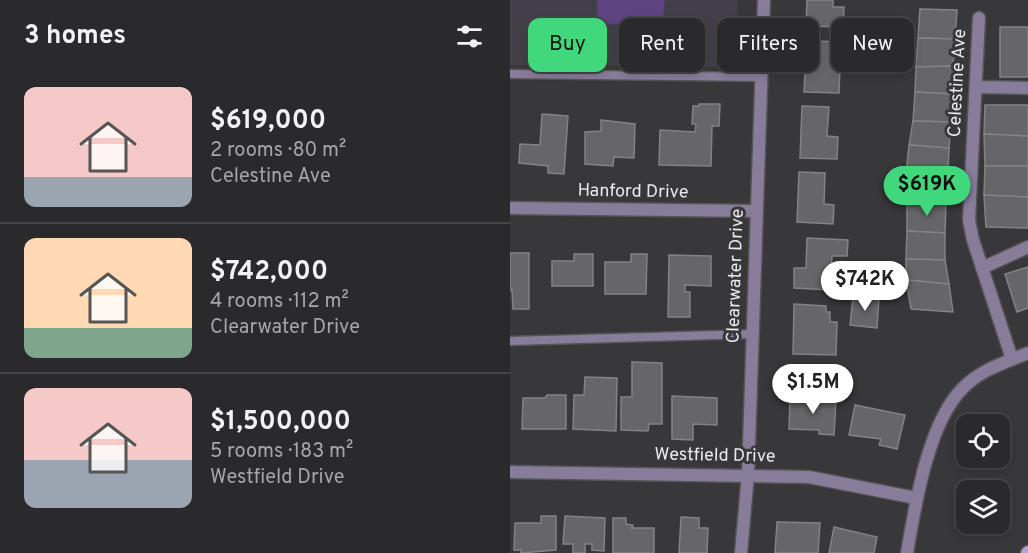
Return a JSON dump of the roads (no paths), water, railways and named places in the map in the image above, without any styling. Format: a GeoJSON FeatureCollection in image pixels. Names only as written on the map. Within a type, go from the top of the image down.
{"type":"FeatureCollection","features":[{"type":"Feature","properties":{"kind":"street","name":"Clearwater Drive"},"geometry":{"type":"LineString","coordinates":[[741,553],[748,474],[764,0]]}},
{"type":"Feature","properties":{"kind":"street","name":"Celestine Ave"},"geometry":{"type":"LineString","coordinates":[[979,18],[969,220],[1012,359]]}},
{"type":"Feature","properties":{"kind":"street"},"geometry":{"type":"LineString","coordinates":[[976,87],[1028,88]]}},
{"type":"Feature","properties":{"kind":"street","name":"Hanford Drive"},"geometry":{"type":"LineString","coordinates":[[510,208],[756,211]]}},
{"type":"Feature","properties":{"kind":"street"},"geometry":{"type":"LineString","coordinates":[[982,268],[1028,248]]}},
{"type":"Feature","properties":{"kind":"street"},"geometry":{"type":"LineString","coordinates":[[907,553],[916,498],[946,408],[963,387],[984,372],[1028,353]]}},
{"type":"Feature","properties":{"kind":"street","name":"Westfield Drive"},"geometry":{"type":"LineString","coordinates":[[510,472],[748,474],[809,477],[916,498]]}},
{"type":"Feature","properties":{"kind":"lane"},"geometry":{"type":"LineString","coordinates":[[510,74],[761,77]]}},
{"type":"Feature","properties":{"kind":"lane"},"geometry":{"type":"LineString","coordinates":[[510,341],[752,334]]}}]}
